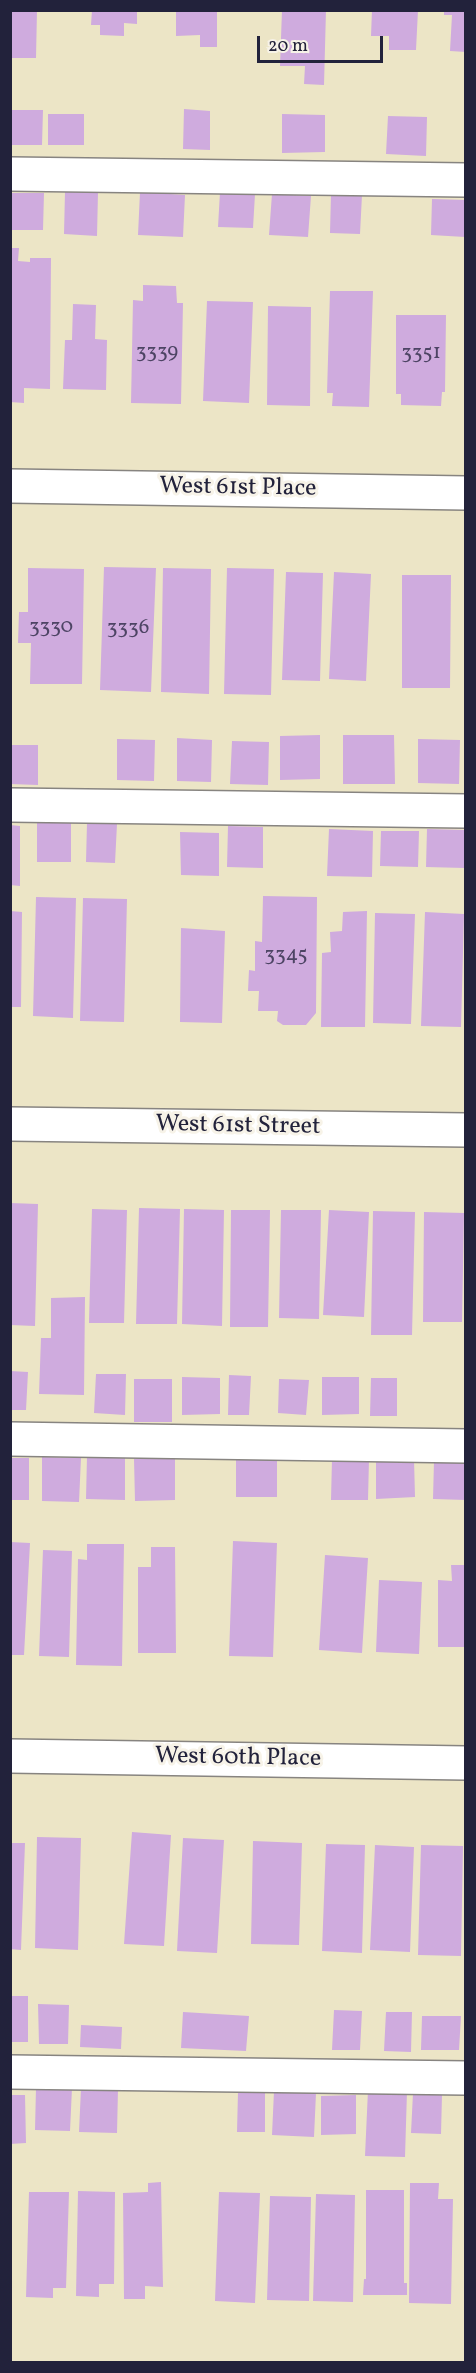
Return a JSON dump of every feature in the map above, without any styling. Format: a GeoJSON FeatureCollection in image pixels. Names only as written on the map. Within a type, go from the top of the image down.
{"type":"FeatureCollection","features":[{"type":"Feature","properties":{"kind":"street"},"geometry":{"type":"LineString","coordinates":[[10,174],[465,180]]}},
{"type":"Feature","properties":{"kind":"street","name":"West 61st Place"},"geometry":{"type":"LineString","coordinates":[[10,486],[465,493]]}},
{"type":"Feature","properties":{"kind":"street"},"geometry":{"type":"LineString","coordinates":[[10,805],[465,811]]}},
{"type":"Feature","properties":{"kind":"street","name":"West 61st Street"},"geometry":{"type":"LineString","coordinates":[[10,1124],[465,1130]]}},
{"type":"Feature","properties":{"kind":"street"},"geometry":{"type":"LineString","coordinates":[[10,1439],[465,1446]]}},
{"type":"Feature","properties":{"kind":"street","name":"West 60th Place"},"geometry":{"type":"LineString","coordinates":[[10,1756],[465,1762]]}},
{"type":"Feature","properties":{"kind":"street"},"geometry":{"type":"LineString","coordinates":[[10,2072],[465,2078]]}},
{"type":"Feature","properties":{"kind":"building"},"geometry":{"type":"Polygon","coordinates":[[[10,10],[37,10],[36,58],[10,58],[10,10]]]}},
{"type":"Feature","properties":{"kind":"building"},"geometry":{"type":"Polygon","coordinates":[[[92,10],[137,10],[137,24],[124,23],[124,36],[100,35],[100,25],[91,25],[92,10]]]}},
{"type":"Feature","properties":{"kind":"building"},"geometry":{"type":"Polygon","coordinates":[[[176,10],[217,10],[217,47],[200,47],[200,35],[176,36],[176,10]]]}},
{"type":"Feature","properties":{"kind":"building"},"geometry":{"type":"Polygon","coordinates":[[[282,10],[326,10],[324,85],[304,84],[305,66],[280,66],[282,10]]]}},
{"type":"Feature","properties":{"kind":"building"},"geometry":{"type":"Polygon","coordinates":[[[372,10],[418,10],[416,50],[389,50],[389,36],[371,36],[372,10]]]}},
{"type":"Feature","properties":{"kind":"building"},"geometry":{"type":"Polygon","coordinates":[[[444,10],[466,10],[466,52],[450,51],[452,15],[444,15],[444,10]]]}},
{"type":"Feature","properties":{"kind":"building"},"geometry":{"type":"Polygon","coordinates":[[[184,109],[210,111],[210,150],[183,149],[184,109]]]}},
{"type":"Feature","properties":{"kind":"building"},"geometry":{"type":"Polygon","coordinates":[[[10,110],[43,110],[42,145],[10,145],[10,110]]]}},
{"type":"Feature","properties":{"kind":"building"},"geometry":{"type":"Polygon","coordinates":[[[48,114],[84,114],[84,145],[48,145],[48,114]]]}},
{"type":"Feature","properties":{"kind":"building"},"geometry":{"type":"Polygon","coordinates":[[[282,114],[325,115],[325,152],[282,153],[282,114]]]}},
{"type":"Feature","properties":{"kind":"building"},"geometry":{"type":"Polygon","coordinates":[[[388,116],[427,117],[426,156],[386,154],[388,116]]]}},
{"type":"Feature","properties":{"kind":"building"},"geometry":{"type":"Polygon","coordinates":[[[65,192],[98,192],[97,236],[64,234],[65,192]]]}},
{"type":"Feature","properties":{"kind":"building"},"geometry":{"type":"Polygon","coordinates":[[[140,192],[185,195],[183,237],[138,235],[140,192]]]}},
{"type":"Feature","properties":{"kind":"building"},"geometry":{"type":"Polygon","coordinates":[[[220,192],[255,194],[253,228],[218,227],[220,192]]]}},
{"type":"Feature","properties":{"kind":"building"},"geometry":{"type":"Polygon","coordinates":[[[10,193],[44,193],[43,230],[10,230],[10,193]]]}},
{"type":"Feature","properties":{"kind":"building"},"geometry":{"type":"Polygon","coordinates":[[[272,194],[311,196],[308,237],[269,235],[272,194]]]}},
{"type":"Feature","properties":{"kind":"building"},"geometry":{"type":"Polygon","coordinates":[[[331,194],[362,195],[360,234],[330,233],[331,194]]]}},
{"type":"Feature","properties":{"kind":"building"},"geometry":{"type":"Polygon","coordinates":[[[432,199],[466,200],[465,237],[431,235],[432,199]]]}},
{"type":"Feature","properties":{"kind":"building"},"geometry":{"type":"Polygon","coordinates":[[[10,248],[19,248],[18,261],[30,262],[30,258],[51,258],[50,389],[24,388],[24,403],[10,402],[10,248]]]}},
{"type":"Feature","properties":{"kind":"building"},"geometry":{"type":"Polygon","coordinates":[[[143,285],[176,286],[177,303],[183,303],[181,404],[131,403],[133,300],[143,301],[143,285]]]}},
{"type":"Feature","properties":{"kind":"building"},"geometry":{"type":"Polygon","coordinates":[[[330,291],[373,291],[369,407],[332,406],[333,393],[327,393],[330,291]]]}},
{"type":"Feature","properties":{"kind":"building"},"geometry":{"type":"Polygon","coordinates":[[[207,301],[253,302],[249,403],[203,401],[207,301]]]}},
{"type":"Feature","properties":{"kind":"building"},"geometry":{"type":"Polygon","coordinates":[[[73,304],[96,305],[95,339],[107,340],[106,390],[63,389],[65,340],[72,340],[73,304]]]}},
{"type":"Feature","properties":{"kind":"building"},"geometry":{"type":"Polygon","coordinates":[[[268,306],[311,307],[310,406],[267,405],[268,306]]]}},
{"type":"Feature","properties":{"kind":"building"},"geometry":{"type":"Polygon","coordinates":[[[396,315],[446,315],[445,392],[442,392],[441,406],[401,405],[401,394],[396,394],[396,315]]]}},
{"type":"Feature","properties":{"kind":"building"},"geometry":{"type":"Polygon","coordinates":[[[104,567],[156,568],[151,692],[100,690],[104,567]]]}},
{"type":"Feature","properties":{"kind":"building"},"geometry":{"type":"Polygon","coordinates":[[[28,568],[84,569],[82,684],[30,684],[31,643],[18,643],[19,612],[28,612],[28,568]]]}},
{"type":"Feature","properties":{"kind":"building"},"geometry":{"type":"Polygon","coordinates":[[[163,568],[211,569],[209,694],[161,692],[163,568]]]}},
{"type":"Feature","properties":{"kind":"building"},"geometry":{"type":"Polygon","coordinates":[[[227,568],[274,569],[271,695],[224,694],[227,568]]]}},
{"type":"Feature","properties":{"kind":"building"},"geometry":{"type":"Polygon","coordinates":[[[286,572],[323,573],[320,681],[282,680],[286,572]]]}},
{"type":"Feature","properties":{"kind":"building"},"geometry":{"type":"Polygon","coordinates":[[[334,572],[371,574],[366,681],[329,679],[334,572]]]}},
{"type":"Feature","properties":{"kind":"building"},"geometry":{"type":"Polygon","coordinates":[[[402,575],[451,575],[450,688],[402,688],[402,575]]]}},
{"type":"Feature","properties":{"kind":"building"},"geometry":{"type":"Polygon","coordinates":[[[320,735],[320,779],[280,780],[280,736],[320,735]]]}},
{"type":"Feature","properties":{"kind":"building"},"geometry":{"type":"Polygon","coordinates":[[[343,735],[394,735],[395,784],[343,784],[343,735]]]}},
{"type":"Feature","properties":{"kind":"building"},"geometry":{"type":"Polygon","coordinates":[[[177,738],[212,740],[211,782],[177,781],[177,738]]]}},
{"type":"Feature","properties":{"kind":"building"},"geometry":{"type":"Polygon","coordinates":[[[117,739],[155,740],[154,781],[117,780],[117,739]]]}},
{"type":"Feature","properties":{"kind":"building"},"geometry":{"type":"Polygon","coordinates":[[[418,739],[460,740],[459,784],[418,783],[418,739]]]}},
{"type":"Feature","properties":{"kind":"building"},"geometry":{"type":"Polygon","coordinates":[[[232,741],[269,742],[268,785],[230,784],[232,741]]]}},
{"type":"Feature","properties":{"kind":"building"},"geometry":{"type":"Polygon","coordinates":[[[10,745],[38,745],[38,785],[10,784],[10,745]]]}},
{"type":"Feature","properties":{"kind":"building"},"geometry":{"type":"Polygon","coordinates":[[[37,822],[71,823],[71,862],[37,862],[37,822]]]}},
{"type":"Feature","properties":{"kind":"building"},"geometry":{"type":"Polygon","coordinates":[[[87,823],[117,824],[115,863],[86,862],[87,823]]]}},
{"type":"Feature","properties":{"kind":"building"},"geometry":{"type":"Polygon","coordinates":[[[10,825],[20,826],[20,886],[10,885],[10,825]]]}},
{"type":"Feature","properties":{"kind":"building"},"geometry":{"type":"Polygon","coordinates":[[[228,826],[263,827],[263,868],[227,867],[228,826]]]}},
{"type":"Feature","properties":{"kind":"building"},"geometry":{"type":"Polygon","coordinates":[[[329,829],[373,831],[372,877],[327,876],[329,829]]]}},
{"type":"Feature","properties":{"kind":"building"},"geometry":{"type":"Polygon","coordinates":[[[427,829],[465,830],[465,868],[426,867],[427,829]]]}},
{"type":"Feature","properties":{"kind":"building"},"geometry":{"type":"Polygon","coordinates":[[[381,831],[419,831],[418,867],[380,866],[381,831]]]}},
{"type":"Feature","properties":{"kind":"building"},"geometry":{"type":"Polygon","coordinates":[[[180,832],[219,833],[219,876],[181,875],[180,832]]]}},
{"type":"Feature","properties":{"kind":"building"},"geometry":{"type":"Polygon","coordinates":[[[263,896],[317,897],[316,1013],[306,1025],[283,1025],[277,1021],[278,1011],[258,1011],[259,991],[248,991],[249,970],[255,971],[255,941],[262,942],[263,896]]]}},
{"type":"Feature","properties":{"kind":"building"},"geometry":{"type":"Polygon","coordinates":[[[36,897],[76,898],[73,1018],[33,1016],[36,897]]]}},
{"type":"Feature","properties":{"kind":"building"},"geometry":{"type":"Polygon","coordinates":[[[83,898],[127,899],[124,1022],[80,1021],[83,898]]]}},
{"type":"Feature","properties":{"kind":"building"},"geometry":{"type":"Polygon","coordinates":[[[10,911],[22,912],[21,1007],[10,1007],[10,911]]]}},
{"type":"Feature","properties":{"kind":"building"},"geometry":{"type":"Polygon","coordinates":[[[367,911],[365,1027],[321,1027],[322,953],[331,952],[330,932],[342,931],[343,912],[367,911]]]}},
{"type":"Feature","properties":{"kind":"building"},"geometry":{"type":"Polygon","coordinates":[[[425,912],[464,914],[461,1027],[421,1026],[425,912]]]}},
{"type":"Feature","properties":{"kind":"building"},"geometry":{"type":"Polygon","coordinates":[[[375,913],[415,914],[411,1024],[373,1023],[375,913]]]}},
{"type":"Feature","properties":{"kind":"building"},"geometry":{"type":"Polygon","coordinates":[[[181,928],[225,931],[222,1023],[180,1022],[181,928]]]}},
{"type":"Feature","properties":{"kind":"building"},"geometry":{"type":"Polygon","coordinates":[[[10,1203],[38,1204],[35,1326],[10,1325],[10,1203]]]}},
{"type":"Feature","properties":{"kind":"building"},"geometry":{"type":"Polygon","coordinates":[[[139,1208],[180,1209],[177,1324],[136,1324],[139,1208]]]}},
{"type":"Feature","properties":{"kind":"building"},"geometry":{"type":"Polygon","coordinates":[[[92,1209],[127,1210],[124,1323],[89,1323],[92,1209]]]}},
{"type":"Feature","properties":{"kind":"building"},"geometry":{"type":"Polygon","coordinates":[[[184,1209],[224,1210],[222,1326],[182,1324],[184,1209]]]}},
{"type":"Feature","properties":{"kind":"building"},"geometry":{"type":"Polygon","coordinates":[[[231,1210],[270,1210],[268,1327],[230,1327],[231,1210]]]}},
{"type":"Feature","properties":{"kind":"building"},"geometry":{"type":"Polygon","coordinates":[[[281,1210],[321,1210],[319,1319],[279,1318],[281,1210]]]}},
{"type":"Feature","properties":{"kind":"building"},"geometry":{"type":"Polygon","coordinates":[[[329,1210],[369,1212],[364,1317],[323,1315],[329,1210]]]}},
{"type":"Feature","properties":{"kind":"building"},"geometry":{"type":"Polygon","coordinates":[[[373,1211],[415,1212],[412,1335],[371,1335],[373,1211]]]}},
{"type":"Feature","properties":{"kind":"building"},"geometry":{"type":"Polygon","coordinates":[[[424,1212],[464,1213],[462,1322],[423,1322],[424,1212]]]}},
{"type":"Feature","properties":{"kind":"building"},"geometry":{"type":"Polygon","coordinates":[[[85,1297],[84,1395],[39,1394],[41,1338],[51,1338],[51,1298],[85,1297]]]}},
{"type":"Feature","properties":{"kind":"building"},"geometry":{"type":"Polygon","coordinates":[[[10,1371],[28,1372],[26,1410],[10,1410],[10,1371]]]}},
{"type":"Feature","properties":{"kind":"building"},"geometry":{"type":"Polygon","coordinates":[[[96,1374],[126,1374],[125,1415],[94,1413],[96,1374]]]}},
{"type":"Feature","properties":{"kind":"building"},"geometry":{"type":"Polygon","coordinates":[[[229,1375],[251,1376],[249,1415],[228,1415],[229,1375]]]}},
{"type":"Feature","properties":{"kind":"building"},"geometry":{"type":"Polygon","coordinates":[[[182,1377],[220,1378],[220,1414],[182,1415],[182,1377]]]}},
{"type":"Feature","properties":{"kind":"building"},"geometry":{"type":"Polygon","coordinates":[[[322,1377],[359,1377],[359,1414],[322,1415],[322,1377]]]}},
{"type":"Feature","properties":{"kind":"building"},"geometry":{"type":"Polygon","coordinates":[[[371,1378],[397,1378],[397,1416],[370,1416],[371,1378]]]}},
{"type":"Feature","properties":{"kind":"building"},"geometry":{"type":"Polygon","coordinates":[[[134,1379],[172,1379],[172,1422],[134,1422],[134,1379]]]}},
{"type":"Feature","properties":{"kind":"building"},"geometry":{"type":"Polygon","coordinates":[[[279,1379],[309,1380],[306,1415],[278,1413],[279,1379]]]}},
{"type":"Feature","properties":{"kind":"building"},"geometry":{"type":"Polygon","coordinates":[[[87,1456],[125,1456],[125,1500],[86,1499],[87,1456]]]}},
{"type":"Feature","properties":{"kind":"building"},"geometry":{"type":"Polygon","coordinates":[[[236,1456],[277,1456],[277,1497],[236,1497],[236,1456]]]}},
{"type":"Feature","properties":{"kind":"building"},"geometry":{"type":"Polygon","coordinates":[[[42,1457],[81,1458],[79,1502],[42,1501],[42,1457]]]}},
{"type":"Feature","properties":{"kind":"building"},"geometry":{"type":"Polygon","coordinates":[[[10,1458],[29,1458],[29,1500],[10,1500],[10,1458]]]}},
{"type":"Feature","properties":{"kind":"building"},"geometry":{"type":"Polygon","coordinates":[[[134,1459],[175,1459],[175,1500],[135,1501],[134,1459]]]}},
{"type":"Feature","properties":{"kind":"building"},"geometry":{"type":"Polygon","coordinates":[[[332,1459],[369,1459],[368,1500],[331,1500],[332,1459]]]}},
{"type":"Feature","properties":{"kind":"building"},"geometry":{"type":"Polygon","coordinates":[[[414,1459],[415,1497],[376,1499],[376,1460],[414,1459]]]}},
{"type":"Feature","properties":{"kind":"building"},"geometry":{"type":"Polygon","coordinates":[[[434,1461],[466,1461],[466,1500],[433,1499],[434,1461]]]}},
{"type":"Feature","properties":{"kind":"building"},"geometry":{"type":"Polygon","coordinates":[[[233,1541],[277,1543],[273,1657],[229,1656],[233,1541]]]}},
{"type":"Feature","properties":{"kind":"building"},"geometry":{"type":"Polygon","coordinates":[[[10,1542],[30,1543],[24,1655],[10,1655],[10,1542]]]}},
{"type":"Feature","properties":{"kind":"building"},"geometry":{"type":"Polygon","coordinates":[[[87,1544],[124,1544],[122,1666],[76,1665],[78,1559],[87,1560],[87,1544]]]}},
{"type":"Feature","properties":{"kind":"building"},"geometry":{"type":"Polygon","coordinates":[[[151,1547],[175,1547],[176,1653],[138,1653],[138,1567],[151,1567],[151,1547]]]}},
{"type":"Feature","properties":{"kind":"building"},"geometry":{"type":"Polygon","coordinates":[[[43,1550],[72,1551],[69,1657],[39,1656],[43,1550]]]}},
{"type":"Feature","properties":{"kind":"building"},"geometry":{"type":"Polygon","coordinates":[[[325,1555],[368,1558],[362,1653],[319,1650],[325,1555]]]}},
{"type":"Feature","properties":{"kind":"building"},"geometry":{"type":"Polygon","coordinates":[[[451,1565],[466,1565],[466,1647],[438,1647],[438,1580],[452,1581],[451,1565]]]}},
{"type":"Feature","properties":{"kind":"building"},"geometry":{"type":"Polygon","coordinates":[[[379,1580],[422,1582],[419,1654],[376,1652],[379,1580]]]}},
{"type":"Feature","properties":{"kind":"building"},"geometry":{"type":"Polygon","coordinates":[[[132,1832],[171,1835],[164,1946],[124,1944],[132,1832]]]}},
{"type":"Feature","properties":{"kind":"building"},"geometry":{"type":"Polygon","coordinates":[[[37,1837],[81,1838],[78,1950],[35,1948],[37,1837]]]}},
{"type":"Feature","properties":{"kind":"building"},"geometry":{"type":"Polygon","coordinates":[[[183,1838],[224,1840],[217,1953],[177,1951],[183,1838]]]}},
{"type":"Feature","properties":{"kind":"building"},"geometry":{"type":"Polygon","coordinates":[[[253,1841],[302,1843],[299,1945],[251,1944],[253,1841]]]}},
{"type":"Feature","properties":{"kind":"building"},"geometry":{"type":"Polygon","coordinates":[[[10,1843],[25,1843],[21,1950],[10,1949],[10,1843]]]}},
{"type":"Feature","properties":{"kind":"building"},"geometry":{"type":"Polygon","coordinates":[[[326,1844],[365,1845],[362,1953],[322,1951],[326,1844]]]}},
{"type":"Feature","properties":{"kind":"building"},"geometry":{"type":"Polygon","coordinates":[[[375,1845],[414,1847],[410,1952],[370,1950],[375,1845]]]}},
{"type":"Feature","properties":{"kind":"building"},"geometry":{"type":"Polygon","coordinates":[[[421,1845],[463,1846],[461,1956],[418,1955],[421,1845]]]}},
{"type":"Feature","properties":{"kind":"building"},"geometry":{"type":"Polygon","coordinates":[[[10,1996],[28,1996],[28,2042],[10,2042],[10,1996]]]}},
{"type":"Feature","properties":{"kind":"building"},"geometry":{"type":"Polygon","coordinates":[[[38,2004],[69,2005],[68,2044],[39,2044],[38,2004]]]}},
{"type":"Feature","properties":{"kind":"building"},"geometry":{"type":"Polygon","coordinates":[[[334,2010],[362,2011],[360,2050],[332,2050],[334,2010]]]}},
{"type":"Feature","properties":{"kind":"building"},"geometry":{"type":"Polygon","coordinates":[[[183,2012],[249,2016],[246,2051],[181,2048],[183,2012]]]}},
{"type":"Feature","properties":{"kind":"building"},"geometry":{"type":"Polygon","coordinates":[[[386,2012],[412,2012],[411,2052],[384,2051],[386,2012]]]}},
{"type":"Feature","properties":{"kind":"building"},"geometry":{"type":"Polygon","coordinates":[[[422,2016],[461,2016],[459,2050],[421,2050],[422,2016]]]}},
{"type":"Feature","properties":{"kind":"building"},"geometry":{"type":"Polygon","coordinates":[[[81,2025],[122,2027],[121,2049],[80,2047],[81,2025]]]}},
{"type":"Feature","properties":{"kind":"building"},"geometry":{"type":"Polygon","coordinates":[[[36,2088],[72,2088],[70,2131],[35,2130],[36,2088]]]}},
{"type":"Feature","properties":{"kind":"building"},"geometry":{"type":"Polygon","coordinates":[[[81,2088],[118,2089],[117,2133],[79,2132],[81,2088]]]}},
{"type":"Feature","properties":{"kind":"building"},"geometry":{"type":"Polygon","coordinates":[[[368,2090],[407,2091],[405,2157],[365,2156],[368,2090]]]}},
{"type":"Feature","properties":{"kind":"building"},"geometry":{"type":"Polygon","coordinates":[[[274,2091],[316,2093],[314,2137],[272,2135],[274,2091]]]}},
{"type":"Feature","properties":{"kind":"building"},"geometry":{"type":"Polygon","coordinates":[[[238,2092],[265,2092],[265,2132],[237,2132],[238,2092]]]}},
{"type":"Feature","properties":{"kind":"building"},"geometry":{"type":"Polygon","coordinates":[[[413,2093],[442,2095],[441,2134],[411,2133],[413,2093]]]}},
{"type":"Feature","properties":{"kind":"building"},"geometry":{"type":"Polygon","coordinates":[[[10,2095],[25,2095],[26,2143],[10,2144],[10,2095]]]}},
{"type":"Feature","properties":{"kind":"building"},"geometry":{"type":"Polygon","coordinates":[[[356,2095],[356,2134],[321,2135],[321,2096],[356,2095]]]}},
{"type":"Feature","properties":{"kind":"building"},"geometry":{"type":"Polygon","coordinates":[[[161,2182],[163,2287],[145,2286],[145,2299],[124,2299],[123,2193],[148,2192],[148,2183],[161,2182]]]}},
{"type":"Feature","properties":{"kind":"building"},"geometry":{"type":"Polygon","coordinates":[[[410,2183],[439,2183],[438,2199],[453,2199],[451,2304],[409,2303],[410,2183]]]}},
{"type":"Feature","properties":{"kind":"building"},"geometry":{"type":"Polygon","coordinates":[[[366,2190],[404,2190],[404,2283],[407,2283],[407,2295],[363,2295],[364,2279],[366,2279],[366,2190]]]}},
{"type":"Feature","properties":{"kind":"building"},"geometry":{"type":"Polygon","coordinates":[[[78,2191],[115,2192],[114,2284],[99,2284],[99,2297],[76,2296],[78,2191]]]}},
{"type":"Feature","properties":{"kind":"building"},"geometry":{"type":"Polygon","coordinates":[[[29,2192],[69,2192],[66,2288],[53,2288],[53,2298],[26,2297],[29,2192]]]}},
{"type":"Feature","properties":{"kind":"building"},"geometry":{"type":"Polygon","coordinates":[[[219,2192],[260,2193],[255,2303],[215,2301],[219,2192]]]}},
{"type":"Feature","properties":{"kind":"building"},"geometry":{"type":"Polygon","coordinates":[[[316,2194],[355,2195],[353,2302],[313,2301],[316,2194]]]}},
{"type":"Feature","properties":{"kind":"building"},"geometry":{"type":"Polygon","coordinates":[[[270,2196],[311,2197],[309,2301],[267,2300],[270,2196]]]}}]}
